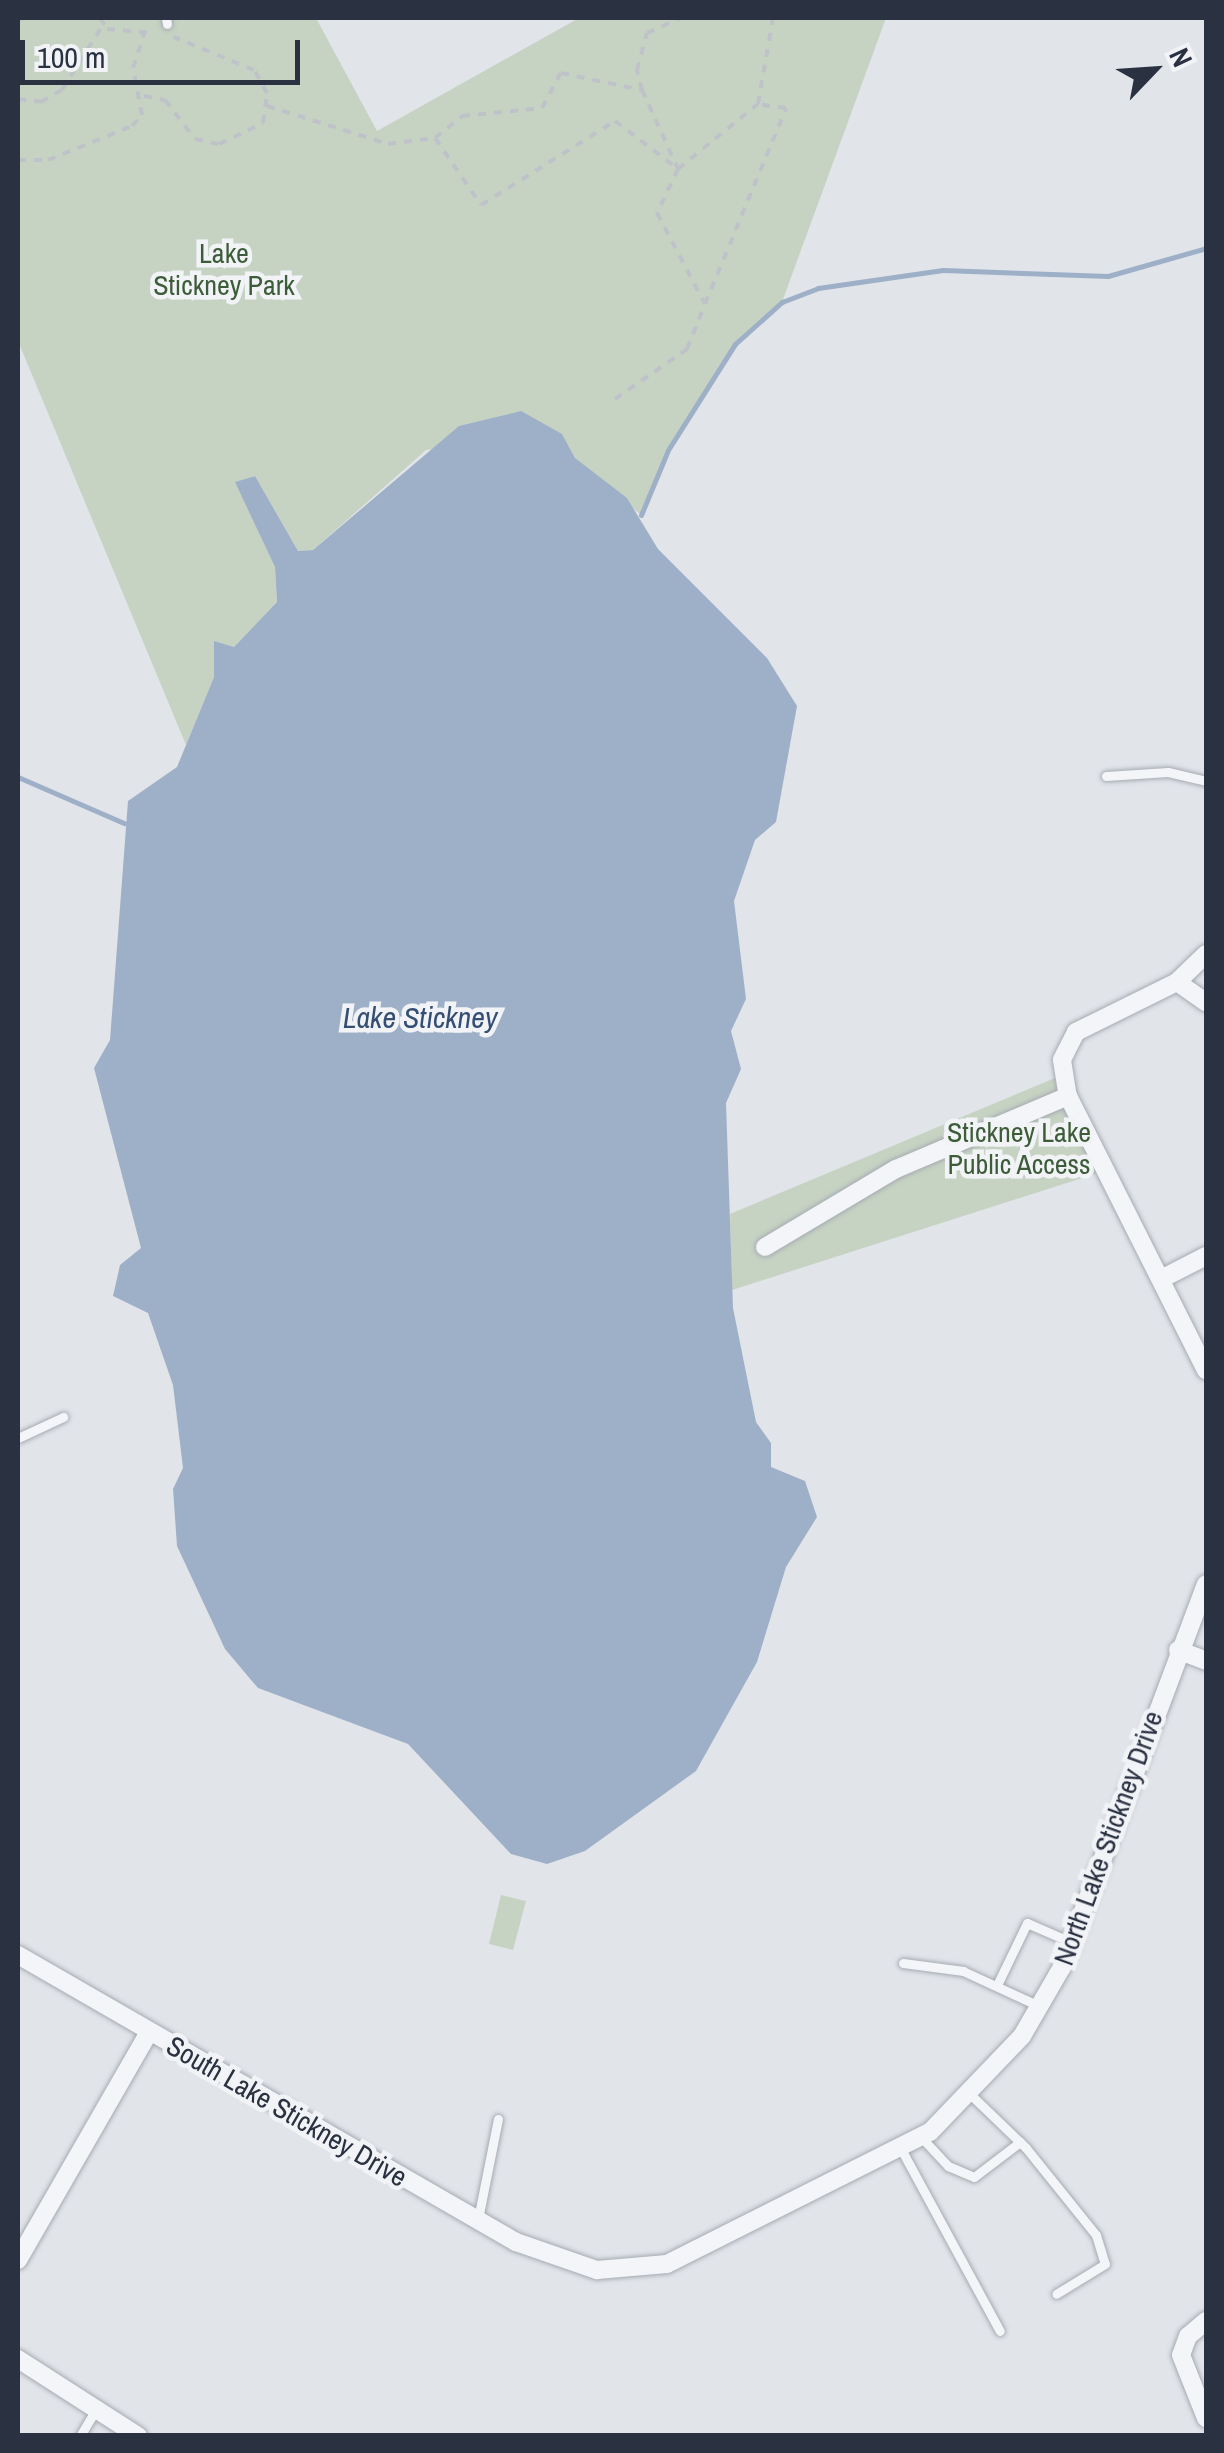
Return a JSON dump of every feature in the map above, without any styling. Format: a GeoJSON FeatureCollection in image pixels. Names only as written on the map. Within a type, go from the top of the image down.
{"type":"FeatureCollection","features":[{"type":"Feature","properties":{"kind":"street"},"geometry":{"type":"LineString","coordinates":[[1206,954],[1177,982],[1104,1016],[1064,1046],[1068,1096],[1206,1370]]}},
{"type":"Feature","properties":{"kind":"street"},"geometry":{"type":"LineString","coordinates":[[1177,982],[1206,1002]]}},
{"type":"Feature","properties":{"kind":"street"},"geometry":{"type":"LineString","coordinates":[[766,1246],[896,1169],[1068,1096]]}},
{"type":"Feature","properties":{"kind":"street"},"geometry":{"type":"LineString","coordinates":[[1162,1278],[1206,1256]]}},
{"type":"Feature","properties":{"kind":"street","name":"North Lake Stickney Drive"},"geometry":{"type":"LineString","coordinates":[[560,2262],[628,2272],[666,2264],[901,2149],[971,2095],[1039,2006],[1071,1942],[1206,1584]]}},
{"type":"Feature","properties":{"kind":"street"},"geometry":{"type":"LineString","coordinates":[[1178,1650],[1206,1661]]}},
{"type":"Feature","properties":{"kind":"street","name":"South Lake Stickney Drive"},"geometry":{"type":"LineString","coordinates":[[18,1954],[478,2219],[560,2262]]}},
{"type":"Feature","properties":{"kind":"street"},"geometry":{"type":"LineString","coordinates":[[18,2260],[149,2032]]}},
{"type":"Feature","properties":{"kind":"street"},"geometry":{"type":"LineString","coordinates":[[1206,2321],[1188,2336],[1184,2369],[1206,2418]]}},
{"type":"Feature","properties":{"kind":"street"},"geometry":{"type":"LineString","coordinates":[[18,2359],[138,2436]]}},
{"type":"Feature","properties":{"kind":"lane"},"geometry":{"type":"LineString","coordinates":[[1106,776],[1168,772],[1206,781]]}},
{"type":"Feature","properties":{"kind":"lane"},"geometry":{"type":"LineString","coordinates":[[18,1438],[63,1417]]}},
{"type":"Feature","properties":{"kind":"lane"},"geometry":{"type":"LineString","coordinates":[[997,1984],[1027,1924],[1071,1942]]}},
{"type":"Feature","properties":{"kind":"lane"},"geometry":{"type":"LineString","coordinates":[[902,1963],[997,1984],[1039,2006]]}},
{"type":"Feature","properties":{"kind":"lane"},"geometry":{"type":"LineString","coordinates":[[971,2095],[1020,2142],[1096,2235],[1105,2264],[1056,2294]]}},
{"type":"Feature","properties":{"kind":"lane"},"geometry":{"type":"LineString","coordinates":[[478,2219],[498,2119]]}},
{"type":"Feature","properties":{"kind":"lane"},"geometry":{"type":"LineString","coordinates":[[921,2137],[948,2166],[974,2177],[1020,2142]]}},
{"type":"Feature","properties":{"kind":"lane"},"geometry":{"type":"LineString","coordinates":[[901,2149],[1000,2331]]}},
{"type":"Feature","properties":{"kind":"lane"},"geometry":{"type":"LineString","coordinates":[[80,2436],[97,2407]]}},
{"type":"Feature","properties":{"kind":"path"},"geometry":{"type":"LineString","coordinates":[[678,170],[637,70],[647,33],[680,18]]}},
{"type":"Feature","properties":{"kind":"path"},"geometry":{"type":"LineString","coordinates":[[705,304],[657,213],[678,170],[758,104],[772,18]]}},
{"type":"Feature","properties":{"kind":"path"},"geometry":{"type":"LineString","coordinates":[[18,99],[41,102],[62,90],[102,20],[242,61],[260,79],[267,106],[251,134],[219,144],[195,139],[166,100],[144,96]]}},
{"type":"Feature","properties":{"kind":"path"},"geometry":{"type":"LineString","coordinates":[[18,160],[48,160],[132,126],[144,96],[133,68],[145,32]]}},
{"type":"Feature","properties":{"kind":"path"},"geometry":{"type":"LineString","coordinates":[[267,106],[388,144],[435,138],[462,116],[542,108],[561,73],[642,90]]}},
{"type":"Feature","properties":{"kind":"path"},"geometry":{"type":"LineString","coordinates":[[615,399],[687,349],[786,108],[758,104]]}},
{"type":"Feature","properties":{"kind":"path"},"geometry":{"type":"LineString","coordinates":[[435,138],[481,205],[615,121],[678,170]]}},
{"type":"Feature","properties":{"kind":"green space","name":"Lake Stickney Park"},"geometry":{"type":"Polygon","coordinates":[[[18,18],[316,18],[377,131],[579,18],[886,18],[782,302],[734,344],[668,450],[641,515],[575,458],[561,434],[426,450],[313,550],[298,551],[255,476],[236,482],[275,567],[277,602],[234,647],[214,642],[214,677],[186,745],[18,341],[18,18]]]}},
{"type":"Feature","properties":{"kind":"green space","name":"Stickney Lake Public Access"},"geometry":{"type":"Polygon","coordinates":[[[1055,1078],[1098,1173],[732,1290],[730,1214],[1055,1078]]]}},
{"type":"Feature","properties":{"kind":"green space"},"geometry":{"type":"Polygon","coordinates":[[[501,1895],[526,1901],[513,1950],[489,1944],[501,1895]]]}},
{"type":"Feature","properties":{"kind":"water","name":"Lake Stickney"},"geometry":{"type":"Polygon","coordinates":[[[521,411],[562,434],[575,458],[627,498],[658,549],[767,658],[797,706],[776,822],[755,840],[734,901],[746,999],[731,1031],[741,1069],[726,1103],[733,1308],[756,1422],[771,1443],[771,1467],[805,1481],[817,1517],[786,1567],[757,1662],[696,1771],[585,1851],[547,1864],[511,1854],[408,1744],[258,1688],[225,1649],[177,1546],[173,1489],[183,1468],[173,1385],[148,1313],[113,1296],[120,1265],[141,1248],[94,1068],[110,1040],[128,801],[177,767],[214,677],[214,641],[234,647],[277,602],[275,567],[235,482],[255,476],[298,551],[313,550],[459,426],[521,411]]]}},
{"type":"Feature","properties":{"kind":"waterway"},"geometry":{"type":"LineString","coordinates":[[641,515],[668,450],[735,344],[782,302],[818,288],[943,270],[1108,276],[1206,248]]}},
{"type":"Feature","properties":{"kind":"waterway"},"geometry":{"type":"LineString","coordinates":[[18,777],[124,823]]}}]}
